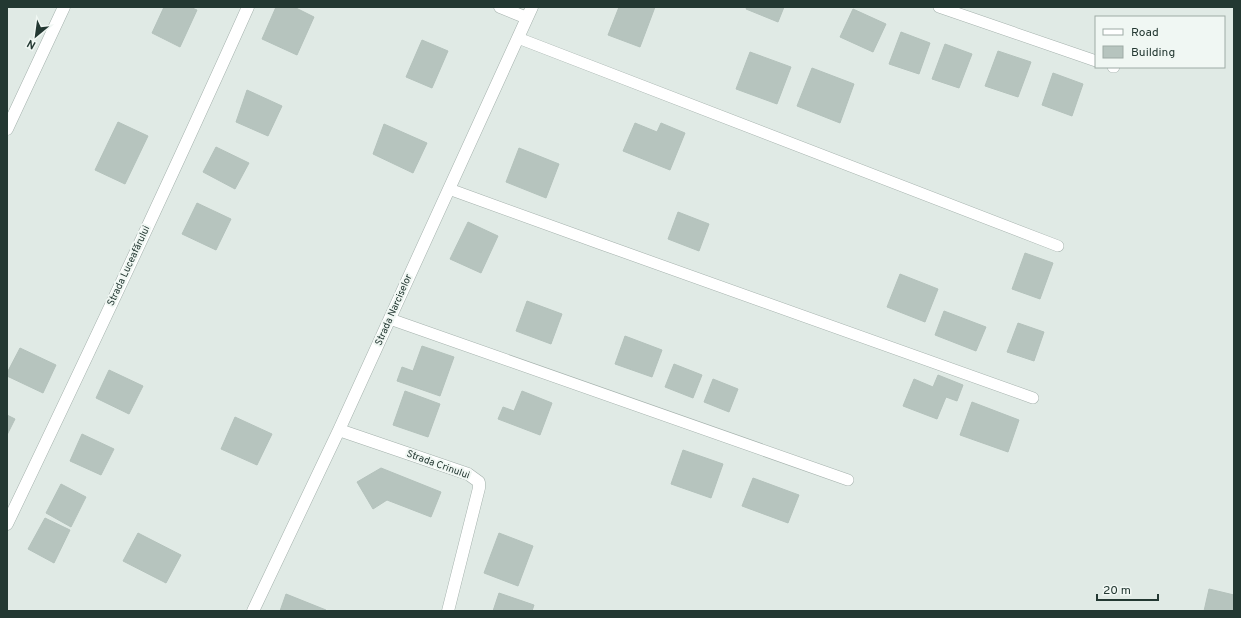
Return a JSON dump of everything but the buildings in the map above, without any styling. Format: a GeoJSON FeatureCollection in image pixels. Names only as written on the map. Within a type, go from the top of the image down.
{"type":"FeatureCollection","features":[{"type":"Feature","properties":{"kind":"street"},"geometry":{"type":"LineString","coordinates":[[7,129],[64,7]]}},
{"type":"Feature","properties":{"kind":"street","name":"Strada Luceafărului"},"geometry":{"type":"LineString","coordinates":[[7,524],[85,361],[248,7]]}},
{"type":"Feature","properties":{"kind":"street"},"geometry":{"type":"LineString","coordinates":[[500,7],[527,18]]}},
{"type":"Feature","properties":{"kind":"street","name":"Strada Narciselor"},"geometry":{"type":"LineString","coordinates":[[252,611],[340,430],[532,7]]}},
{"type":"Feature","properties":{"kind":"street","name":"Strada Crinului"},"geometry":{"type":"LineString","coordinates":[[340,430],[468,474],[479,482],[479,488],[448,611]]}},
{"type":"Feature","properties":{"kind":"lane"},"geometry":{"type":"LineString","coordinates":[[939,7],[1095,61]]}},
{"type":"Feature","properties":{"kind":"lane"},"geometry":{"type":"LineString","coordinates":[[518,38],[1058,246]]}},
{"type":"Feature","properties":{"kind":"lane"},"geometry":{"type":"LineString","coordinates":[[449,189],[596,243],[1033,398]]}},
{"type":"Feature","properties":{"kind":"lane"},"geometry":{"type":"LineString","coordinates":[[390,319],[848,480]]}}]}
